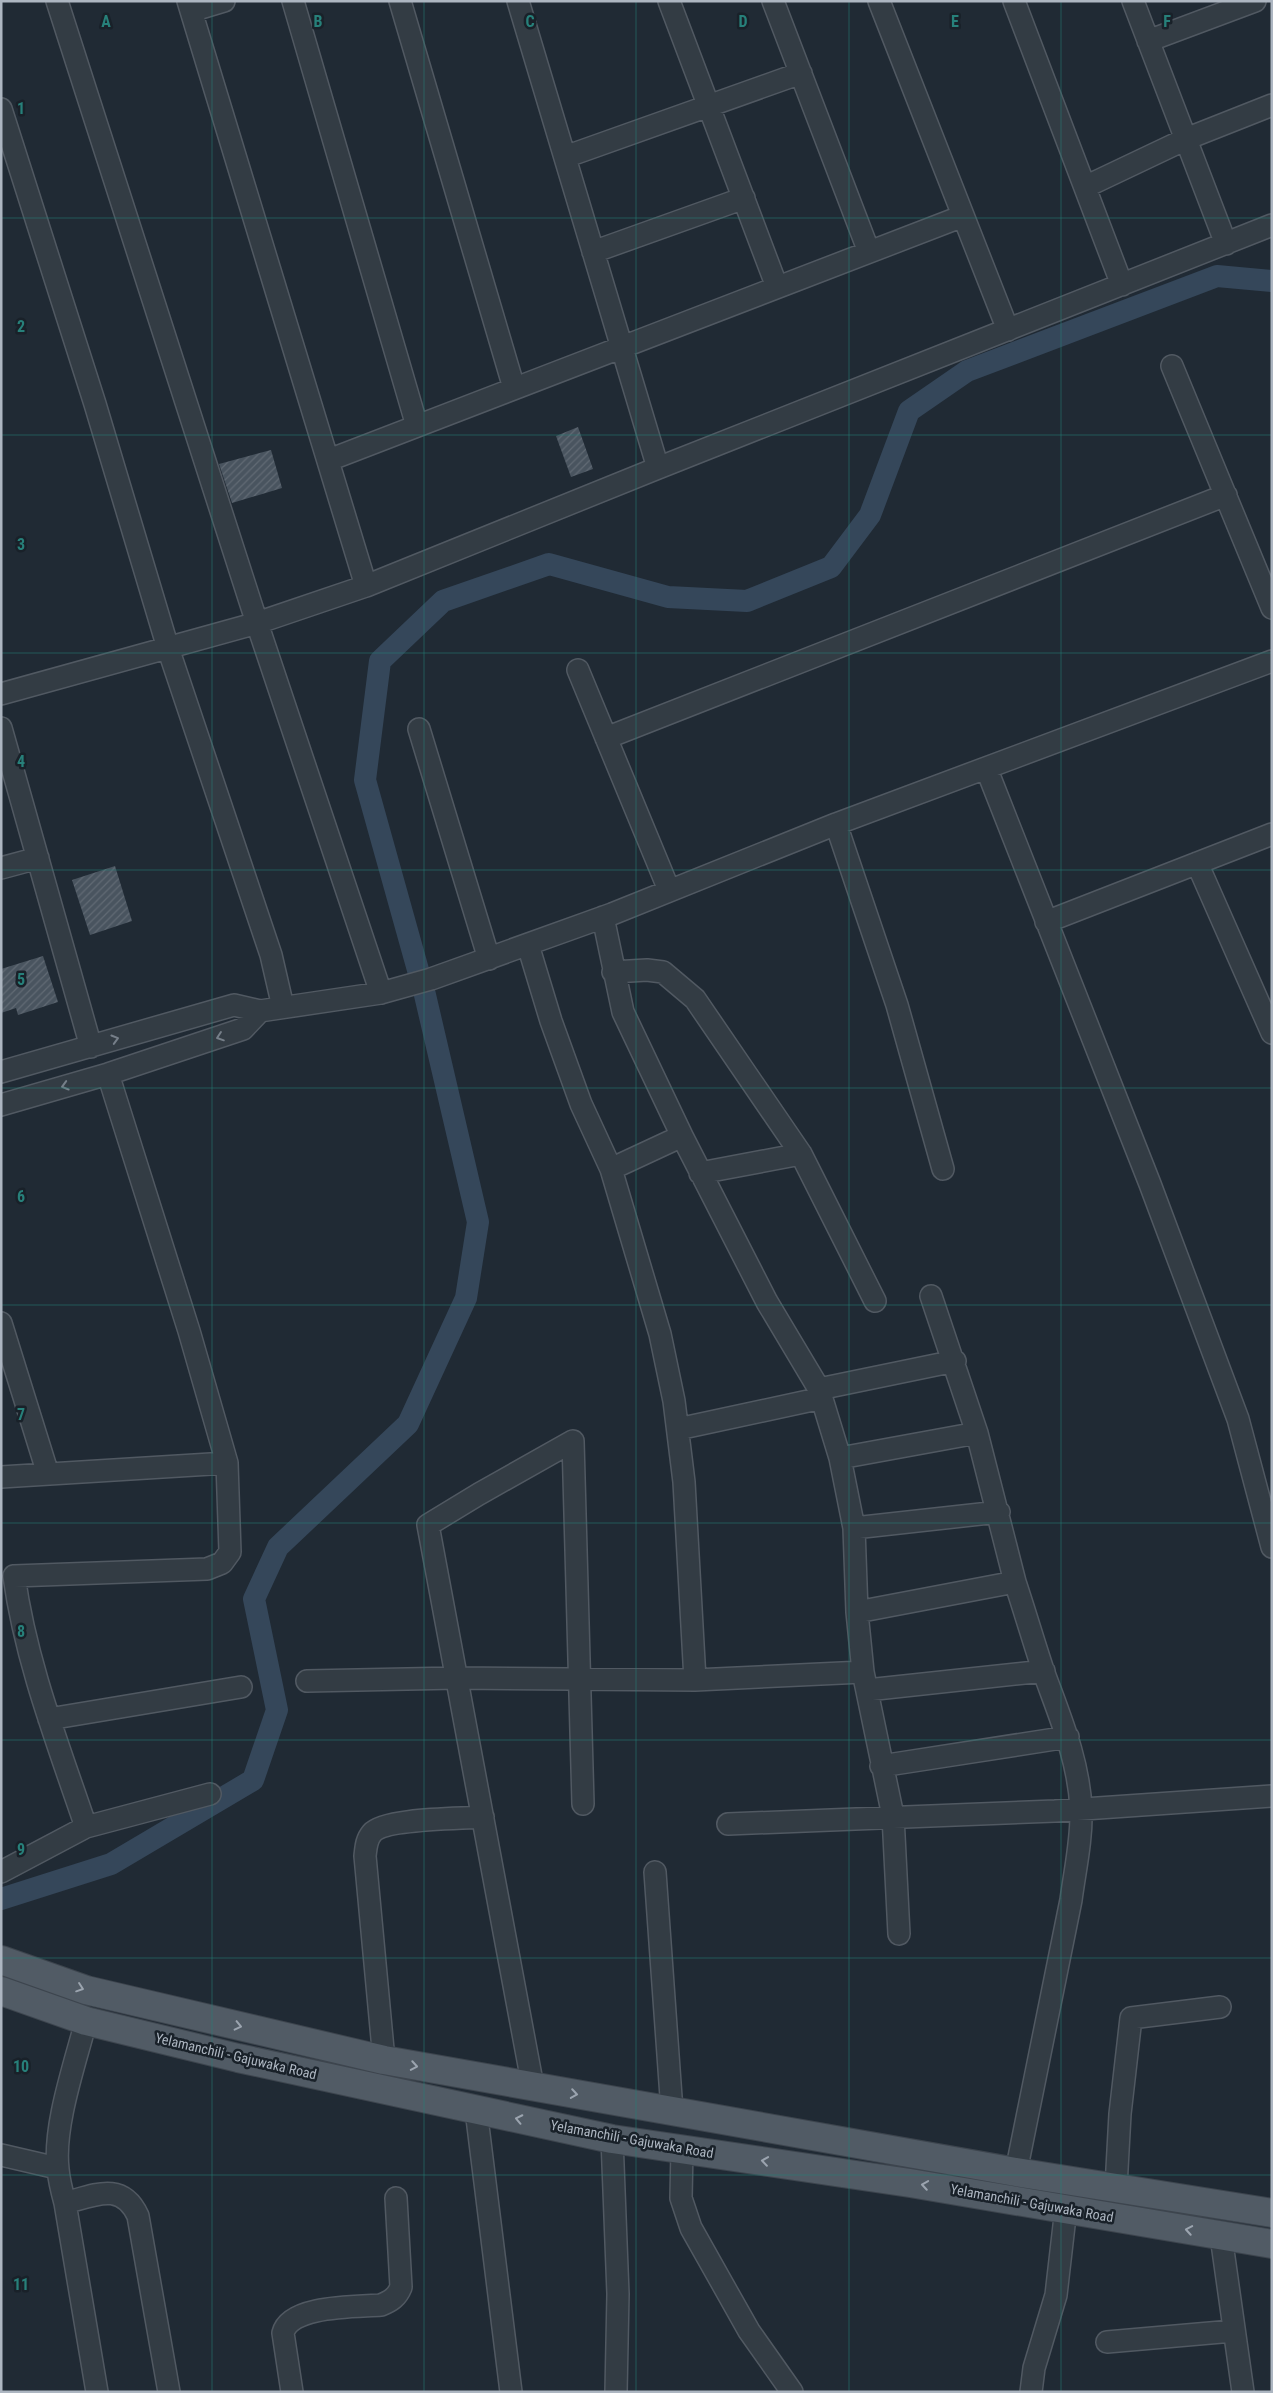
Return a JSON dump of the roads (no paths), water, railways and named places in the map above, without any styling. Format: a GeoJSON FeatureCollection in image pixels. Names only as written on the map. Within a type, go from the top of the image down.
{"type":"FeatureCollection","features":[{"type":"Feature","properties":{"kind":"main road","name":"Yelamanchili - Gajuwaka Road"},"geometry":{"type":"LineString","coordinates":[[1,1960],[86,1990],[384,2060],[1016,2172],[1272,2214]]}},
{"type":"Feature","properties":{"kind":"main road"},"geometry":{"type":"LineString","coordinates":[[47,2007],[53,1978]]}},
{"type":"Feature","properties":{"kind":"main road","name":"Yelamanchili - Gajuwaka Road"},"geometry":{"type":"LineString","coordinates":[[1,1991],[86,2021],[238,2058],[612,2139],[1066,2208],[1272,2244]]}},
{"type":"Feature","properties":{"kind":"street"},"geometry":{"type":"LineString","coordinates":[[57,1],[257,623],[381,992]]}},
{"type":"Feature","properties":{"kind":"street"},"geometry":{"type":"LineString","coordinates":[[224,1],[190,6],[366,586]]}},
{"type":"Feature","properties":{"kind":"street"},"geometry":{"type":"LineString","coordinates":[[293,1],[418,426]]}},
{"type":"Feature","properties":{"kind":"street"},"geometry":{"type":"LineString","coordinates":[[400,1],[514,388]]}},
{"type":"Feature","properties":{"kind":"street"},"geometry":{"type":"LineString","coordinates":[[518,1],[658,468]]}},
{"type":"Feature","properties":{"kind":"street"},"geometry":{"type":"LineString","coordinates":[[668,1],[777,287]]}},
{"type":"Feature","properties":{"kind":"street"},"geometry":{"type":"LineString","coordinates":[[773,1],[869,252]]}},
{"type":"Feature","properties":{"kind":"street"},"geometry":{"type":"LineString","coordinates":[[879,1],[1008,330]]}},
{"type":"Feature","properties":{"kind":"street"},"geometry":{"type":"LineString","coordinates":[[1014,1],[1122,284]]}},
{"type":"Feature","properties":{"kind":"street"},"geometry":{"type":"LineString","coordinates":[[1133,1],[1226,244]]}},
{"type":"Feature","properties":{"kind":"street"},"geometry":{"type":"LineString","coordinates":[[1148,41],[1255,1]]}},
{"type":"Feature","properties":{"kind":"street"},"geometry":{"type":"LineString","coordinates":[[565,156],[709,107],[800,73]]}},
{"type":"Feature","properties":{"kind":"street"},"geometry":{"type":"LineString","coordinates":[[1085,187],[1186,139],[1272,106]]}},
{"type":"Feature","properties":{"kind":"street"},"geometry":{"type":"LineString","coordinates":[[1,110],[95,404],[168,648],[271,956],[283,1007]]}},
{"type":"Feature","properties":{"kind":"street"},"geometry":{"type":"LineString","coordinates":[[594,252],[744,198]]}},
{"type":"Feature","properties":{"kind":"street"},"geometry":{"type":"LineString","coordinates":[[329,460],[963,216]]}},
{"type":"Feature","properties":{"kind":"street"},"geometry":{"type":"LineString","coordinates":[[1,694],[257,623],[366,586],[658,468],[1272,226]]}},
{"type":"Feature","properties":{"kind":"street"},"geometry":{"type":"LineString","coordinates":[[1172,366],[1272,608]]}},
{"type":"Feature","properties":{"kind":"street"},"geometry":{"type":"LineString","coordinates":[[606,738],[1226,494]]}},
{"type":"Feature","properties":{"kind":"street"},"geometry":{"type":"LineString","coordinates":[[1,1072],[234,1005],[260,1011],[403,988],[431,979],[603,917],[836,824],[987,770],[1272,661]]}},
{"type":"Feature","properties":{"kind":"street"},"geometry":{"type":"LineString","coordinates":[[578,670],[668,890]]}},
{"type":"Feature","properties":{"kind":"street"},"geometry":{"type":"LineString","coordinates":[[1,728],[91,1046]]}},
{"type":"Feature","properties":{"kind":"street"},"geometry":{"type":"LineString","coordinates":[[419,730],[489,959]]}},
{"type":"Feature","properties":{"kind":"street"},"geometry":{"type":"LineString","coordinates":[[987,770],[1150,1184],[1238,1419],[1272,1546]]}},
{"type":"Feature","properties":{"kind":"street"},"geometry":{"type":"LineString","coordinates":[[836,824],[897,1005],[943,1169]]}},
{"type":"Feature","properties":{"kind":"street"},"geometry":{"type":"LineString","coordinates":[[1046,922],[1272,834]]}},
{"type":"Feature","properties":{"kind":"street"},"geometry":{"type":"LineString","coordinates":[[1,868],[38,858]]}},
{"type":"Feature","properties":{"kind":"street"},"geometry":{"type":"LineString","coordinates":[[1197,863],[1267,1009],[1272,1033]]}},
{"type":"Feature","properties":{"kind":"street"},"geometry":{"type":"LineString","coordinates":[[603,917],[613,972],[623,1012],[700,1173],[766,1302],[820,1393],[840,1458],[854,1528],[857,1612],[865,1681],[881,1766],[893,1816],[899,1934]]}},
{"type":"Feature","properties":{"kind":"street"},"geometry":{"type":"LineString","coordinates":[[528,945],[551,1021],[581,1104],[611,1169],[660,1334],[674,1401],[684,1482],[694,1680]]}},
{"type":"Feature","properties":{"kind":"street"},"geometry":{"type":"LineString","coordinates":[[613,972],[647,970],[663,972],[689,994],[801,1154],[875,1301]]}},
{"type":"Feature","properties":{"kind":"street"},"geometry":{"type":"LineString","coordinates":[[1,1104],[108,1074],[243,1029],[260,1011]]}},
{"type":"Feature","properties":{"kind":"street"},"geometry":{"type":"LineString","coordinates":[[86,1827],[32,1668],[19,1613],[7,1577],[207,1569],[222,1563],[230,1552],[227,1462],[189,1331],[108,1074]]}},
{"type":"Feature","properties":{"kind":"street"},"geometry":{"type":"LineString","coordinates":[[611,1169],[682,1136]]}},
{"type":"Feature","properties":{"kind":"street"},"geometry":{"type":"LineString","coordinates":[[700,1173],[801,1154]]}},
{"type":"Feature","properties":{"kind":"street"},"geometry":{"type":"LineString","coordinates":[[931,1296],[955,1361],[976,1432],[999,1512],[1015,1582],[1068,1737],[1077,1778],[1081,1809],[1078,1855],[1071,1900],[1016,2172]]}},
{"type":"Feature","properties":{"kind":"street"},"geometry":{"type":"LineString","coordinates":[[1,1323],[48,1474]]}},
{"type":"Feature","properties":{"kind":"street"},"geometry":{"type":"LineString","coordinates":[[678,1429],[955,1361]]}},
{"type":"Feature","properties":{"kind":"street"},"geometry":{"type":"LineString","coordinates":[[840,1458],[976,1432]]}},
{"type":"Feature","properties":{"kind":"street"},"geometry":{"type":"LineString","coordinates":[[533,2087],[428,1526],[478,1494],[573,1440],[583,1804]]}},
{"type":"Feature","properties":{"kind":"street"},"geometry":{"type":"LineString","coordinates":[[1,1477],[227,1462]]}},
{"type":"Feature","properties":{"kind":"street"},"geometry":{"type":"LineString","coordinates":[[854,1528],[999,1512]]}},
{"type":"Feature","properties":{"kind":"street"},"geometry":{"type":"LineString","coordinates":[[857,1612],[1015,1582]]}},
{"type":"Feature","properties":{"kind":"street"},"geometry":{"type":"LineString","coordinates":[[307,1681],[457,1678],[865,1681],[1044,1671]]}},
{"type":"Feature","properties":{"kind":"street"},"geometry":{"type":"LineString","coordinates":[[49,1719],[241,1687]]}},
{"type":"Feature","properties":{"kind":"street"},"geometry":{"type":"LineString","coordinates":[[881,1766],[1068,1737]]}},
{"type":"Feature","properties":{"kind":"street"},"geometry":{"type":"LineString","coordinates":[[1,1872],[86,1827],[210,1794]]}},
{"type":"Feature","properties":{"kind":"street"},"geometry":{"type":"LineString","coordinates":[[728,1824],[1081,1809],[1272,1796]]}},
{"type":"Feature","properties":{"kind":"street"},"geometry":{"type":"LineString","coordinates":[[384,2060],[365,1856],[367,1842],[372,1833],[389,1823],[483,1817]]}},
{"type":"Feature","properties":{"kind":"street"},"geometry":{"type":"LineString","coordinates":[[655,1872],[672,2111]]}},
{"type":"Feature","properties":{"kind":"street"},"geometry":{"type":"LineString","coordinates":[[1116,2187],[1120,2114],[1131,2018],[1220,2007]]}},
{"type":"Feature","properties":{"kind":"street"},"geometry":{"type":"LineString","coordinates":[[86,2021],[61,2119],[57,2168],[65,2204],[97,2392]]}},
{"type":"Feature","properties":{"kind":"street"},"geometry":{"type":"LineString","coordinates":[[476,2110],[510,2392]]}},
{"type":"Feature","properties":{"kind":"street"},"geometry":{"type":"LineString","coordinates":[[612,2139],[618,2294],[616,2392]]}},
{"type":"Feature","properties":{"kind":"street"},"geometry":{"type":"LineString","coordinates":[[682,2149],[681,2198],[692,2228],[749,2331],[792,2392]]}},
{"type":"Feature","properties":{"kind":"street"},"geometry":{"type":"LineString","coordinates":[[1,2155],[57,2168]]}},
{"type":"Feature","properties":{"kind":"street"},"geometry":{"type":"LineString","coordinates":[[65,2204],[110,2194],[124,2196],[133,2204],[138,2216],[169,2392]]}},
{"type":"Feature","properties":{"kind":"street"},"geometry":{"type":"LineString","coordinates":[[292,2392],[284,2333],[285,2325],[290,2320],[308,2312],[381,2305],[398,2295],[401,2287],[396,2198]]}},
{"type":"Feature","properties":{"kind":"street"},"geometry":{"type":"LineString","coordinates":[[1031,2392],[1034,2368],[1056,2295],[1066,2208]]}},
{"type":"Feature","properties":{"kind":"street"},"geometry":{"type":"LineString","coordinates":[[1220,2236],[1243,2392]]}},
{"type":"Feature","properties":{"kind":"street"},"geometry":{"type":"LineString","coordinates":[[1108,2342],[1233,2331]]}},
{"type":"Feature","properties":{"kind":"waterway"},"geometry":{"type":"LineString","coordinates":[[1,1899],[111,1864],[253,1780],[277,1710],[254,1599],[278,1547],[408,1424],[466,1298],[478,1222],[425,995],[365,780],[380,661],[443,601],[549,564],[668,597],[747,601],[831,567],[870,515],[909,411],[967,371],[1217,276],[1272,281]]}}]}
